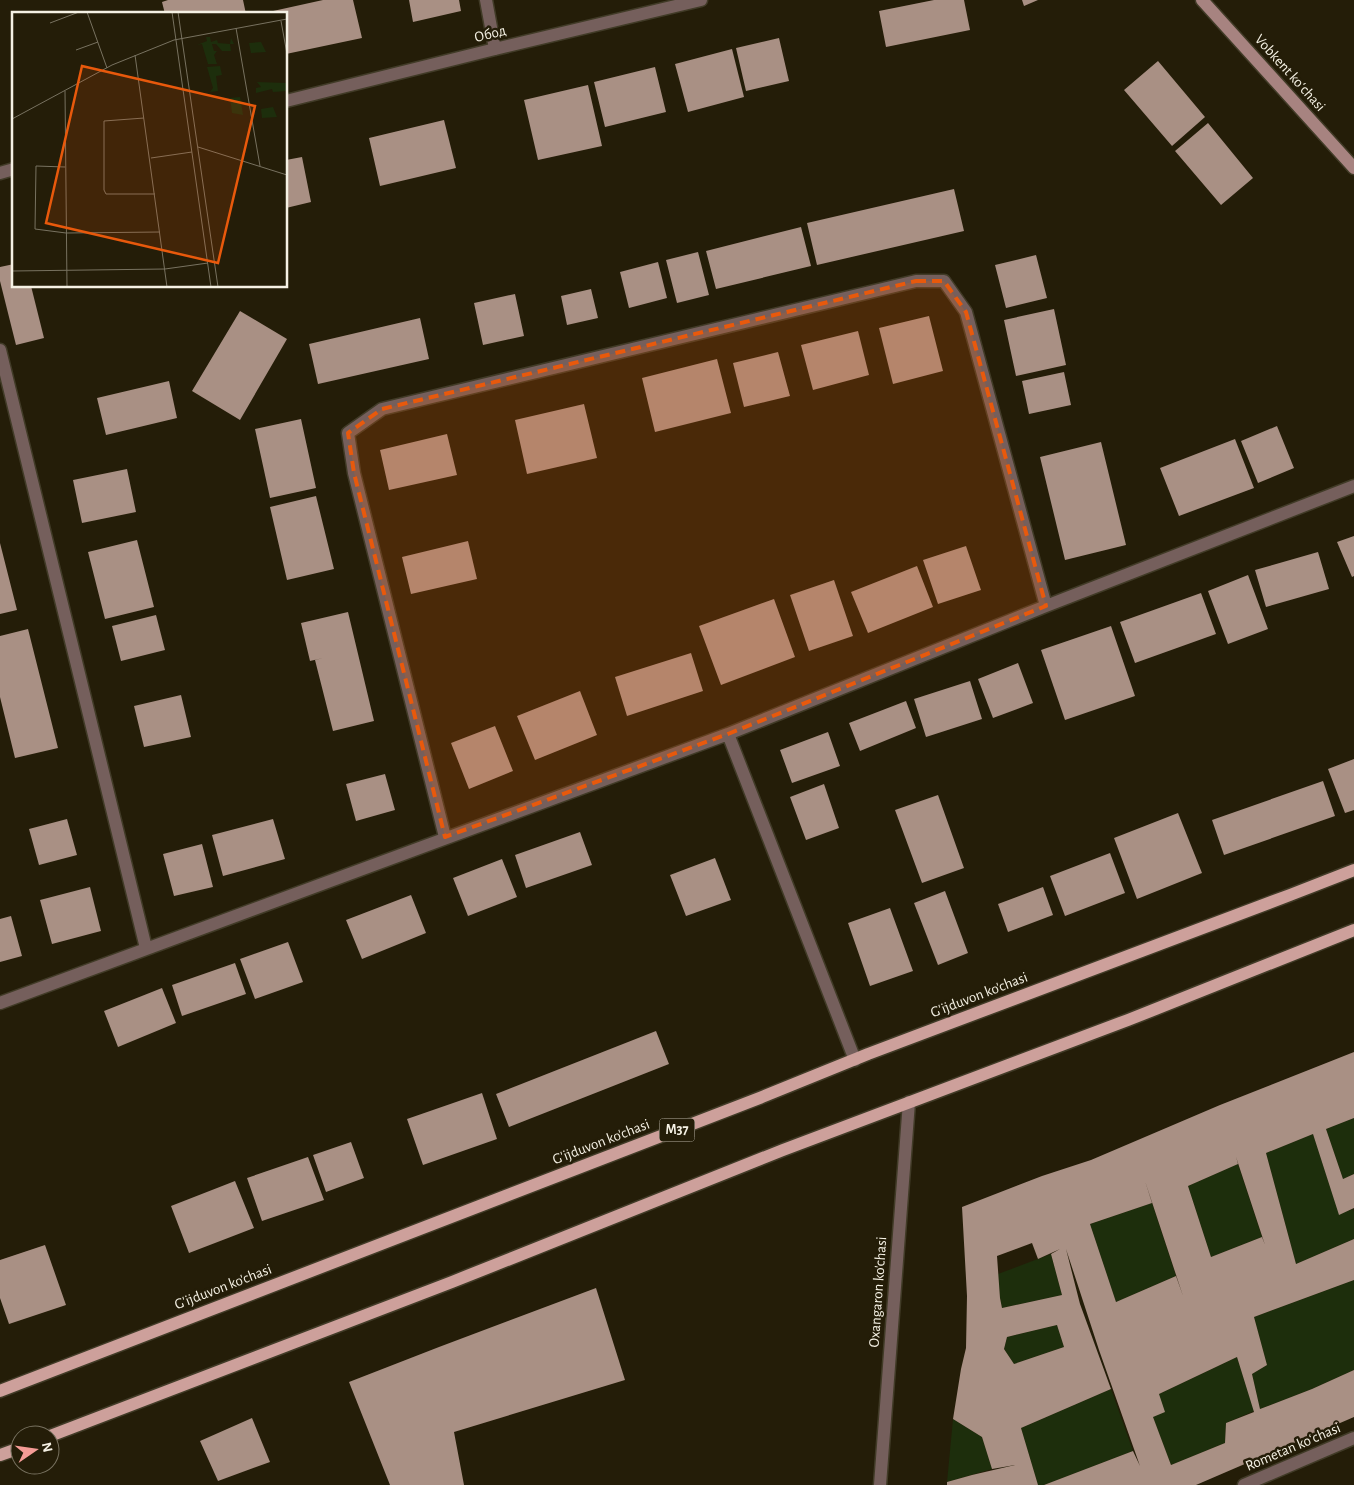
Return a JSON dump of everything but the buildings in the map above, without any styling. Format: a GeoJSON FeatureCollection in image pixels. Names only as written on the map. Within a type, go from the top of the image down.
{"type":"FeatureCollection","features":[{"type":"Feature","properties":{"kind":"main road","name":"Vobkent koʻchasi"},"geometry":{"type":"LineString","coordinates":[[1202,0],[1354,168]]}},
{"type":"Feature","properties":{"kind":"main road","name":"G'ijduvon ko'chasi"},"geometry":{"type":"LineString","coordinates":[[0,1390],[868,1054],[1354,870]]}},
{"type":"Feature","properties":{"kind":"main road"},"geometry":{"type":"LineString","coordinates":[[60,1432],[452,1282],[765,1157],[1128,1020],[1354,930]]}},
{"type":"Feature","properties":{"kind":"street"},"geometry":{"type":"LineString","coordinates":[[486,0],[495,49]]}},
{"type":"Feature","properties":{"kind":"street","name":"Обод"},"geometry":{"type":"LineString","coordinates":[[288,101],[701,0]]}},
{"type":"Feature","properties":{"kind":"street"},"geometry":{"type":"LineString","coordinates":[[445,837],[354,474],[348,434],[382,409],[916,281],[944,281],[966,312],[1046,606]]}},
{"type":"Feature","properties":{"kind":"street"},"geometry":{"type":"LineString","coordinates":[[0,350],[146,948]]}},
{"type":"Feature","properties":{"kind":"street"},"geometry":{"type":"LineString","coordinates":[[0,1003],[728,734],[1046,606],[1354,486]]}},
{"type":"Feature","properties":{"kind":"street"},"geometry":{"type":"LineString","coordinates":[[728,734],[855,1060]]}},
{"type":"Feature","properties":{"kind":"street","name":"Oxangaron ko'chasi"},"geometry":{"type":"LineString","coordinates":[[880,1485],[909,1102]]}},
{"type":"Feature","properties":{"kind":"street","name":"Rometan koʻchasi"},"geometry":{"type":"LineString","coordinates":[[1244,1485],[1354,1438]]}},
{"type":"Feature","properties":{"kind":"highlighted area"},"geometry":{"type":"Polygon","coordinates":[[[916,281],[944,281],[966,312],[1046,606],[728,734],[445,837],[354,473],[348,433],[382,409],[916,281]]]}},
{"type":"Feature","properties":{"kind":"green space"},"geometry":{"type":"Polygon","coordinates":[[[1354,1118],[1354,1174],[1343,1179],[1326,1129],[1354,1118]]]}},
{"type":"Feature","properties":{"kind":"green space"},"geometry":{"type":"Polygon","coordinates":[[[1313,1134],[1339,1214],[1353,1209],[1354,1239],[1296,1264],[1266,1153],[1313,1134]]]}},
{"type":"Feature","properties":{"kind":"green space"},"geometry":{"type":"Polygon","coordinates":[[[1238,1164],[1262,1237],[1211,1257],[1188,1186],[1238,1164]]]}},
{"type":"Feature","properties":{"kind":"green space"},"geometry":{"type":"Polygon","coordinates":[[[1152,1203],[1176,1276],[1116,1302],[1090,1224],[1152,1203]]]}},
{"type":"Feature","properties":{"kind":"green space"},"geometry":{"type":"Polygon","coordinates":[[[1051,1254],[1062,1295],[1002,1308],[998,1274],[1051,1254]]]}},
{"type":"Feature","properties":{"kind":"green space"},"geometry":{"type":"Polygon","coordinates":[[[1354,1280],[1354,1370],[1260,1409],[1252,1374],[1267,1365],[1254,1317],[1354,1280]]]}},
{"type":"Feature","properties":{"kind":"green space"},"geometry":{"type":"Polygon","coordinates":[[[1057,1325],[1064,1347],[1014,1364],[1004,1349],[1007,1337],[1057,1325]]]}},
{"type":"Feature","properties":{"kind":"green space"},"geometry":{"type":"Polygon","coordinates":[[[1237,1357],[1254,1411],[1226,1423],[1225,1443],[1171,1465],[1153,1417],[1159,1394],[1237,1357]]]}},
{"type":"Feature","properties":{"kind":"green space"},"geometry":{"type":"Polygon","coordinates":[[[1111,1389],[1133,1451],[1044,1485],[1038,1485],[1021,1428],[1111,1389]]]}},
{"type":"Feature","properties":{"kind":"green space"},"geometry":{"type":"Polygon","coordinates":[[[953,1419],[982,1437],[992,1469],[947,1482],[953,1419]]]}}]}
